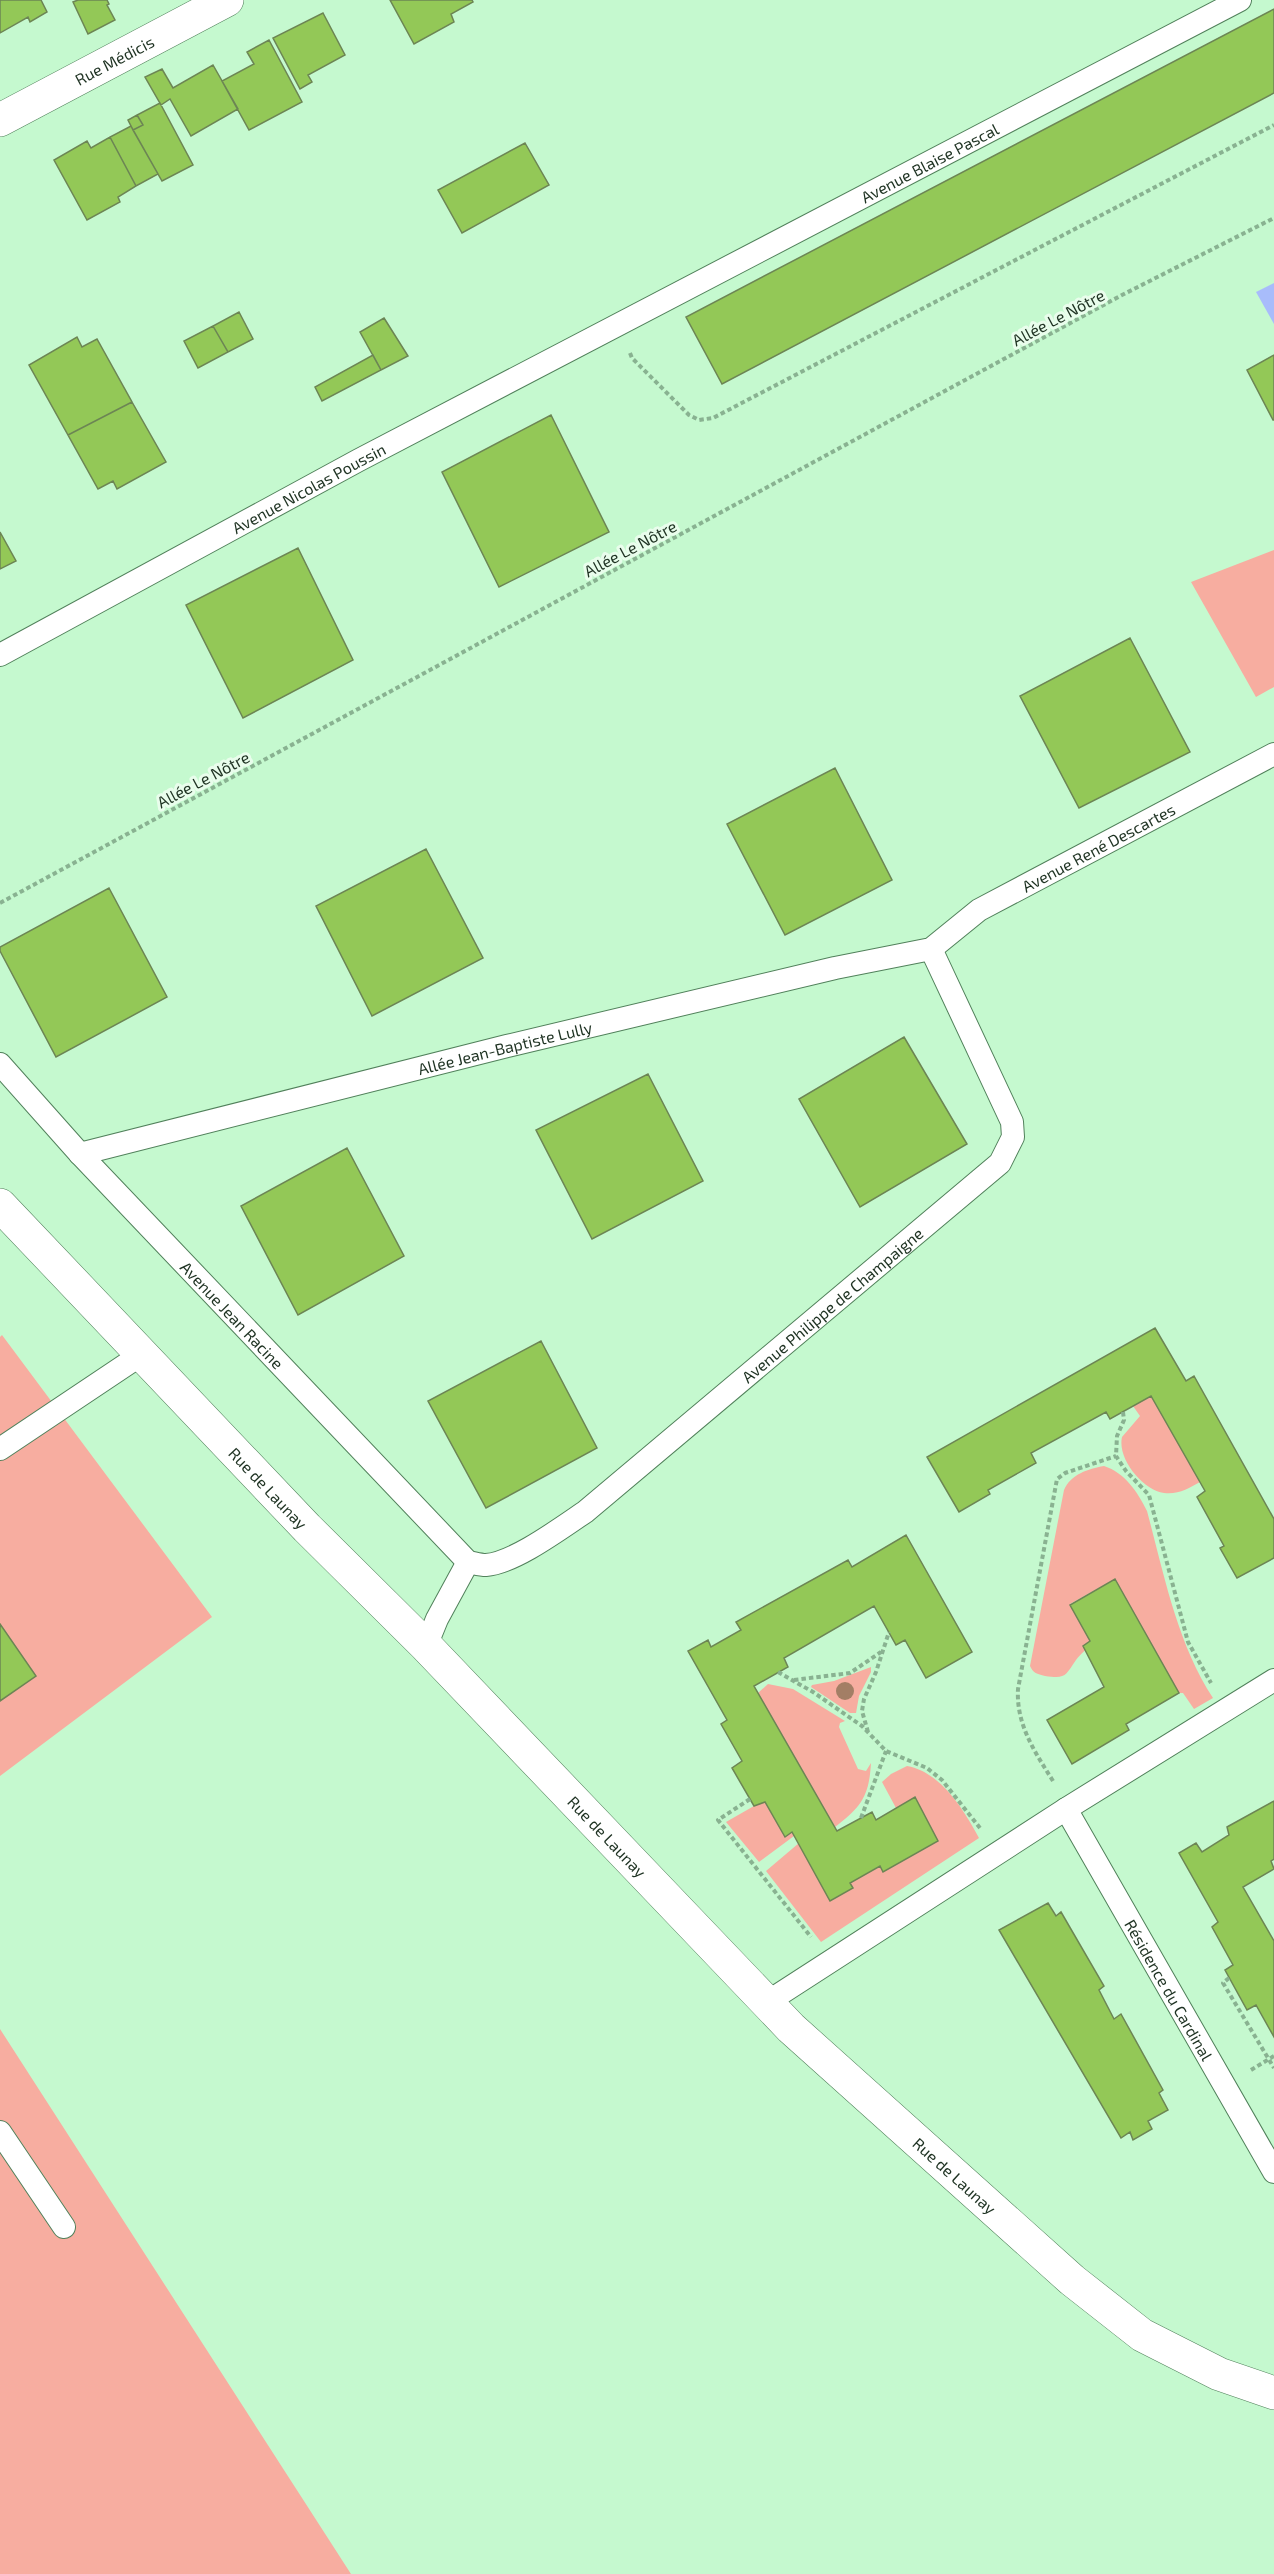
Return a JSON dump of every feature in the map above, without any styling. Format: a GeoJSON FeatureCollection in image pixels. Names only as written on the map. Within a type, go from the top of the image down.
{"type":"FeatureCollection","features":[{"type":"Feature","properties":{"kind":"street","name":"Rue Médicis"},"geometry":{"type":"LineString","coordinates":[[0,120],[227,0]]}},
{"type":"Feature","properties":{"kind":"street","name":"Rue de Launay"},"geometry":{"type":"LineString","coordinates":[[0,1205],[307,1528],[426,1646],[791,2028],[1071,2280],[1142,2335],[1219,2374],[1274,2393]]}},
{"type":"Feature","properties":{"kind":"lane","name":"Avenue Blaise Pascal"},"geometry":{"type":"LineString","coordinates":[[619,325],[1240,0]]}},
{"type":"Feature","properties":{"kind":"lane","name":"Avenue Nicolas Poussin"},"geometry":{"type":"LineString","coordinates":[[0,655],[359,460],[619,325]]}},
{"type":"Feature","properties":{"kind":"lane","name":"Avenue René Descartes"},"geometry":{"type":"LineString","coordinates":[[931,949],[979,910],[1274,754]]}},
{"type":"Feature","properties":{"kind":"lane","name":"Allée Jean-Baptiste Lully"},"geometry":{"type":"LineString","coordinates":[[80,1154],[507,1046],[824,970],[931,949]]}},
{"type":"Feature","properties":{"kind":"lane","name":"Avenue Philippe de Champaigne"},"geometry":{"type":"LineString","coordinates":[[468,1562],[486,1565],[501,1561],[535,1545],[585,1512],[993,1172],[1000,1163],[1013,1137],[1012,1122],[931,949]]}},
{"type":"Feature","properties":{"kind":"lane","name":"Avenue Jean Racine"},"geometry":{"type":"LineString","coordinates":[[0,1064],[80,1154],[468,1562]]}},
{"type":"Feature","properties":{"kind":"lane"},"geometry":{"type":"LineString","coordinates":[[0,1449],[142,1354]]}},
{"type":"Feature","properties":{"kind":"lane"},"geometry":{"type":"LineString","coordinates":[[426,1646],[437,1619],[468,1562]]}},
{"type":"Feature","properties":{"kind":"lane"},"geometry":{"type":"LineString","coordinates":[[766,2002],[1066,1809],[1274,1680]]}},
{"type":"Feature","properties":{"kind":"lane","name":"Résidence du Cardinal"},"geometry":{"type":"LineString","coordinates":[[1066,1809],[1274,2172]]}},
{"type":"Feature","properties":{"kind":"lane"},"geometry":{"type":"LineString","coordinates":[[0,2132],[64,2227]]}},
{"type":"Feature","properties":{"kind":"path"},"geometry":{"type":"LineString","coordinates":[[619,325],[632,358],[689,415],[699,420],[713,418],[1274,125]]}},
{"type":"Feature","properties":{"kind":"path","name":"Allée Le Nôtre"},"geometry":{"type":"LineString","coordinates":[[0,903],[1122,295],[1274,218]]}},
{"type":"Feature","properties":{"kind":"path"},"geometry":{"type":"LineString","coordinates":[[1123,1412],[1124,1420],[1118,1436],[1116,1456],[1126,1471],[1149,1495],[1188,1642],[1226,1710]]}},
{"type":"Feature","properties":{"kind":"path"},"geometry":{"type":"LineString","coordinates":[[1066,1809],[1026,1736],[1019,1711],[1018,1689],[1057,1479],[1065,1473],[1116,1456]]}},
{"type":"Feature","properties":{"kind":"path"},"geometry":{"type":"LineString","coordinates":[[868,1732],[862,1711],[864,1699],[876,1672],[889,1632]]}},
{"type":"Feature","properties":{"kind":"path"},"geometry":{"type":"LineString","coordinates":[[791,1680],[850,1673],[882,1652]]}},
{"type":"Feature","properties":{"kind":"path"},"geometry":{"type":"LineString","coordinates":[[778,1672],[813,1692],[868,1732],[886,1751],[927,1768],[942,1780],[999,1852]]}},
{"type":"Feature","properties":{"kind":"path"},"geometry":{"type":"LineString","coordinates":[[861,1818],[886,1751]]}},
{"type":"Feature","properties":{"kind":"path"},"geometry":{"type":"LineString","coordinates":[[750,1799],[718,1820],[830,1961]]}},
{"type":"Feature","properties":{"kind":"path"},"geometry":{"type":"LineString","coordinates":[[1229,1978],[1223,1983],[1274,2068]]}},
{"type":"Feature","properties":{"kind":"shaded area"},"geometry":{"type":"Polygon","coordinates":[[[1274,550],[1274,687],[1256,697],[1191,582],[1274,550]]]}},
{"type":"Feature","properties":{"kind":"shaded area"},"geometry":{"type":"Polygon","coordinates":[[[2,1335],[212,1617],[0,1776],[0,1337],[2,1335]]]}},
{"type":"Feature","properties":{"kind":"shaded area"},"geometry":{"type":"Polygon","coordinates":[[[1151,1396],[1200,1482],[1179,1492],[1164,1493],[1148,1486],[1133,1472],[1124,1455],[1122,1437],[1140,1416],[1133,1406],[1151,1396]]]}},
{"type":"Feature","properties":{"kind":"shaded area"},"geometry":{"type":"Polygon","coordinates":[[[1104,1466],[1118,1473],[1130,1484],[1147,1511],[1181,1631],[1213,1698],[1194,1709],[1183,1693],[1179,1693],[1115,1579],[1070,1604],[1090,1641],[1067,1673],[1057,1677],[1045,1676],[1036,1673],[1030,1666],[1064,1490],[1076,1476],[1104,1466]]]}},
{"type":"Feature","properties":{"kind":"shaded area"},"geometry":{"type":"Polygon","coordinates":[[[871,1667],[871,1672],[859,1696],[856,1713],[850,1713],[811,1687],[834,1681],[871,1667]]]}},
{"type":"Feature","properties":{"kind":"shaded area"},"geometry":{"type":"Polygon","coordinates":[[[768,1684],[793,1689],[845,1721],[840,1723],[839,1727],[858,1769],[866,1771],[871,1763],[866,1793],[857,1807],[835,1827],[758,1693],[768,1684]]]}},
{"type":"Feature","properties":{"kind":"shaded area"},"geometry":{"type":"Polygon","coordinates":[[[907,1766],[919,1770],[941,1784],[959,1804],[979,1838],[821,1942],[766,1871],[799,1843],[830,1901],[852,1888],[850,1883],[880,1866],[883,1872],[915,1797],[896,1808],[882,1782],[891,1774],[907,1766]]]}},
{"type":"Feature","properties":{"kind":"shaded area"},"geometry":{"type":"Polygon","coordinates":[[[765,1802],[785,1837],[792,1832],[794,1836],[759,1862],[726,1822],[765,1802]]]}},
{"type":"Feature","properties":{"kind":"shaded area"},"geometry":{"type":"Polygon","coordinates":[[[0,2029],[351,2574],[0,2574],[0,2029]]]}},
{"type":"Feature","properties":{"kind":"water"},"geometry":{"type":"Polygon","coordinates":[[[1274,283],[1274,324],[1256,292],[1274,283]]]}},
{"type":"Feature","properties":{"kind":"building"},"geometry":{"type":"Polygon","coordinates":[[[0,0],[41,0],[47,12],[30,22],[28,17],[0,33],[0,0]]]}},
{"type":"Feature","properties":{"kind":"building"},"geometry":{"type":"Polygon","coordinates":[[[107,0],[109,4],[107,5],[115,20],[88,34],[73,2],[107,0]]]}},
{"type":"Feature","properties":{"kind":"building"},"geometry":{"type":"Polygon","coordinates":[[[390,0],[472,0],[473,2],[451,14],[454,22],[414,44],[390,0]]]}},
{"type":"Feature","properties":{"kind":"building"},"geometry":{"type":"Polygon","coordinates":[[[1274,9],[1274,93],[722,384],[686,317],[1274,9]]]}},
{"type":"Feature","properties":{"kind":"building"},"geometry":{"type":"Polygon","coordinates":[[[323,13],[345,55],[308,75],[312,82],[300,89],[273,38],[323,13]]]}},
{"type":"Feature","properties":{"kind":"building"},"geometry":{"type":"Polygon","coordinates":[[[269,40],[302,102],[249,130],[222,81],[254,64],[247,52],[269,40]]]}},
{"type":"Feature","properties":{"kind":"building"},"geometry":{"type":"Polygon","coordinates":[[[213,65],[238,109],[191,136],[170,99],[161,105],[145,77],[162,69],[173,88],[213,65]]]}},
{"type":"Feature","properties":{"kind":"building"},"geometry":{"type":"Polygon","coordinates":[[[160,103],[193,165],[162,181],[133,130],[143,125],[137,115],[160,103]]]}},
{"type":"Feature","properties":{"kind":"building"},"geometry":{"type":"Polygon","coordinates":[[[137,115],[143,125],[133,130],[128,120],[137,115]]]}},
{"type":"Feature","properties":{"kind":"building"},"geometry":{"type":"Polygon","coordinates":[[[131,126],[158,174],[136,186],[110,137],[131,126]]]}},
{"type":"Feature","properties":{"kind":"building"},"geometry":{"type":"Polygon","coordinates":[[[110,137],[136,186],[118,197],[120,202],[87,220],[54,160],[87,141],[91,148],[110,137]]]}},
{"type":"Feature","properties":{"kind":"building"},"geometry":{"type":"Polygon","coordinates":[[[525,143],[549,185],[462,233],[438,190],[525,143]]]}},
{"type":"Feature","properties":{"kind":"building"},"geometry":{"type":"Polygon","coordinates":[[[239,312],[253,339],[228,352],[213,326],[239,312]]]}},
{"type":"Feature","properties":{"kind":"building"},"geometry":{"type":"Polygon","coordinates":[[[384,318],[408,356],[381,370],[360,332],[384,318]]]}},
{"type":"Feature","properties":{"kind":"building"},"geometry":{"type":"Polygon","coordinates":[[[213,326],[228,352],[198,368],[184,341],[213,326]]]}},
{"type":"Feature","properties":{"kind":"building"},"geometry":{"type":"Polygon","coordinates":[[[77,337],[82,347],[97,339],[132,402],[68,435],[29,365],[77,337]]]}},
{"type":"Feature","properties":{"kind":"building"},"geometry":{"type":"Polygon","coordinates":[[[373,355],[381,370],[322,401],[315,387],[373,355]]]}},
{"type":"Feature","properties":{"kind":"building"},"geometry":{"type":"Polygon","coordinates":[[[1274,355],[1274,420],[1273,420],[1247,370],[1274,355]]]}},
{"type":"Feature","properties":{"kind":"building"},"geometry":{"type":"Polygon","coordinates":[[[132,402],[166,462],[117,489],[113,481],[98,489],[68,435],[132,402]]]}},
{"type":"Feature","properties":{"kind":"building"},"geometry":{"type":"Polygon","coordinates":[[[551,415],[609,532],[499,587],[442,472],[551,415]]]}},
{"type":"Feature","properties":{"kind":"building"},"geometry":{"type":"Polygon","coordinates":[[[0,532],[16,561],[0,569],[0,532]]]}},
{"type":"Feature","properties":{"kind":"building"},"geometry":{"type":"Polygon","coordinates":[[[298,548],[353,660],[243,718],[186,605],[298,548]]]}},
{"type":"Feature","properties":{"kind":"building"},"geometry":{"type":"Polygon","coordinates":[[[1130,638],[1190,752],[1079,808],[1020,696],[1130,638]]]}},
{"type":"Feature","properties":{"kind":"building"},"geometry":{"type":"Polygon","coordinates":[[[835,768],[892,880],[785,935],[727,824],[835,768]]]}},
{"type":"Feature","properties":{"kind":"building"},"geometry":{"type":"Polygon","coordinates":[[[426,849],[483,958],[372,1016],[316,906],[426,849]]]}},
{"type":"Feature","properties":{"kind":"building"},"geometry":{"type":"Polygon","coordinates":[[[109,888],[167,997],[56,1057],[0,951],[0,947],[109,888]]]}},
{"type":"Feature","properties":{"kind":"building"},"geometry":{"type":"Polygon","coordinates":[[[904,1037],[967,1144],[860,1207],[799,1099],[904,1037]]]}},
{"type":"Feature","properties":{"kind":"building"},"geometry":{"type":"Polygon","coordinates":[[[648,1074],[703,1181],[592,1239],[536,1130],[648,1074]]]}},
{"type":"Feature","properties":{"kind":"building"},"geometry":{"type":"Polygon","coordinates":[[[347,1148],[404,1256],[298,1315],[241,1206],[347,1148]]]}},
{"type":"Feature","properties":{"kind":"building"},"geometry":{"type":"Polygon","coordinates":[[[1155,1328],[1186,1381],[1194,1376],[1274,1519],[1274,1558],[1237,1578],[1220,1548],[1224,1546],[1197,1497],[1205,1491],[1151,1396],[1110,1419],[1106,1412],[1031,1453],[1036,1463],[988,1490],[990,1494],[959,1512],[927,1457],[1155,1328]]]}},
{"type":"Feature","properties":{"kind":"building"},"geometry":{"type":"Polygon","coordinates":[[[541,1341],[597,1448],[486,1508],[428,1401],[541,1341]]]}},
{"type":"Feature","properties":{"kind":"building"},"geometry":{"type":"Polygon","coordinates":[[[906,1535],[972,1652],[926,1678],[905,1640],[896,1645],[874,1606],[784,1658],[788,1667],[754,1686],[837,1831],[872,1812],[876,1820],[915,1797],[938,1841],[883,1872],[880,1866],[850,1883],[853,1888],[830,1901],[792,1832],[785,1837],[765,1802],[754,1806],[732,1768],[742,1761],[721,1724],[727,1720],[688,1651],[708,1640],[711,1647],[741,1630],[736,1622],[848,1560],[852,1567],[906,1535]]]}},
{"type":"Feature","properties":{"kind":"building"},"geometry":{"type":"Polygon","coordinates":[[[1115,1579],[1179,1693],[1126,1724],[1129,1730],[1072,1764],[1047,1720],[1104,1687],[1083,1646],[1090,1641],[1070,1605],[1115,1579]]]}},
{"type":"Feature","properties":{"kind":"building"},"geometry":{"type":"Polygon","coordinates":[[[0,1624],[36,1676],[0,1701],[0,1624]]]}},
{"type":"Feature","properties":{"kind":"building"},"geometry":{"type":"Polygon","coordinates":[[[1274,1801],[1274,1859],[1271,1861],[1274,1869],[1243,1887],[1274,1941],[1274,2037],[1256,2005],[1247,2010],[1225,1970],[1233,1965],[1212,1927],[1218,1922],[1179,1853],[1196,1843],[1202,1852],[1229,1835],[1227,1827],[1274,1801]]]}},
{"type":"Feature","properties":{"kind":"building"},"geometry":{"type":"Polygon","coordinates":[[[1048,1903],[1056,1916],[1061,1912],[1104,1986],[1099,1990],[1114,2019],[1121,2014],[1163,2090],[1159,2093],[1168,2110],[1148,2121],[1152,2129],[1133,2140],[1130,2132],[1121,2138],[999,1930],[1048,1903]]]}}]}
